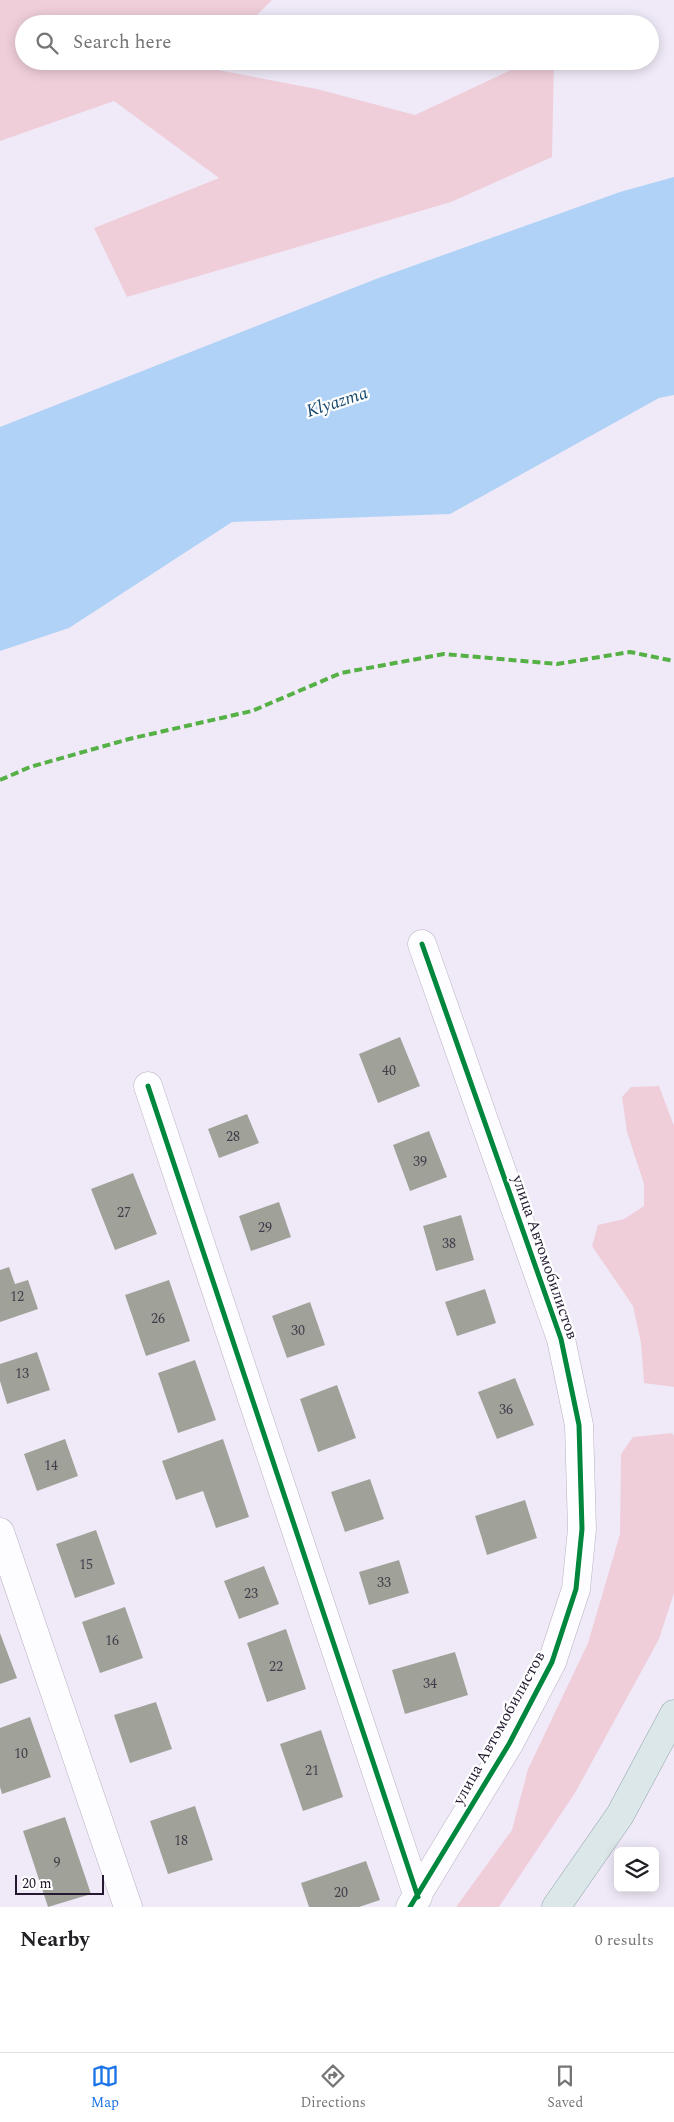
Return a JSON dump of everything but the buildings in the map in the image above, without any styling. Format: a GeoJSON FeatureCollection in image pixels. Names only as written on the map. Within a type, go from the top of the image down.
{"type":"FeatureCollection","features":[{"type":"Feature","properties":{"kind":"main road"},"geometry":{"type":"LineString","coordinates":[[556,1907],[620,1815],[674,1714]]}},
{"type":"Feature","properties":{"kind":"street","name":"улица Автомобилистов"},"geometry":{"type":"LineString","coordinates":[[414,1902],[509,1744],[552,1662],[576,1588],[582,1528],[579,1425],[561,1338],[422,944]]}},
{"type":"Feature","properties":{"kind":"street"},"geometry":{"type":"LineString","coordinates":[[148,1086],[414,1902]]}},
{"type":"Feature","properties":{"kind":"street"},"geometry":{"type":"LineString","coordinates":[[0,1532],[128,1907]]}},
{"type":"Feature","properties":{"kind":"shaded area"},"geometry":{"type":"Polygon","coordinates":[[[0,0],[272,0],[257,15],[15,15],[15,70],[217,70],[317,89],[415,115],[511,70],[554,70],[552,157],[451,202],[127,297],[94,228],[219,178],[114,101],[0,141],[0,0]]]}},
{"type":"Feature","properties":{"kind":"shaded area"},"geometry":{"type":"Polygon","coordinates":[[[659,1086],[674,1126],[674,1387],[644,1383],[641,1343],[633,1306],[592,1246],[598,1225],[624,1219],[644,1206],[644,1184],[627,1132],[622,1097],[631,1087],[659,1086]]]}},
{"type":"Feature","properties":{"kind":"shaded area"},"geometry":{"type":"Polygon","coordinates":[[[672,1433],[674,1436],[674,1593],[659,1639],[575,1793],[499,1907],[456,1907],[512,1830],[528,1769],[588,1643],[620,1534],[621,1454],[633,1437],[672,1433]]]}},
{"type":"Feature","properties":{"kind":"water","name":"Klyazma"},"geometry":{"type":"Polygon","coordinates":[[[674,177],[674,395],[659,398],[450,514],[232,522],[69,628],[0,651],[0,427],[376,279],[620,192],[674,177]]]}},
{"type":"Feature","properties":{"kind":"marked path"},"geometry":{"type":"LineString","coordinates":[[0,780],[30,767],[129,739],[252,711],[341,673],[444,654],[557,664],[630,652],[674,661]]}},
{"type":"Feature","properties":{"kind":"cycle path"},"geometry":{"type":"LineString","coordinates":[[410,1907],[509,1744],[552,1662],[576,1589],[582,1529],[579,1425],[561,1339],[422,944]]}},
{"type":"Feature","properties":{"kind":"cycle path"},"geometry":{"type":"LineString","coordinates":[[148,1086],[418,1897]]}}]}
